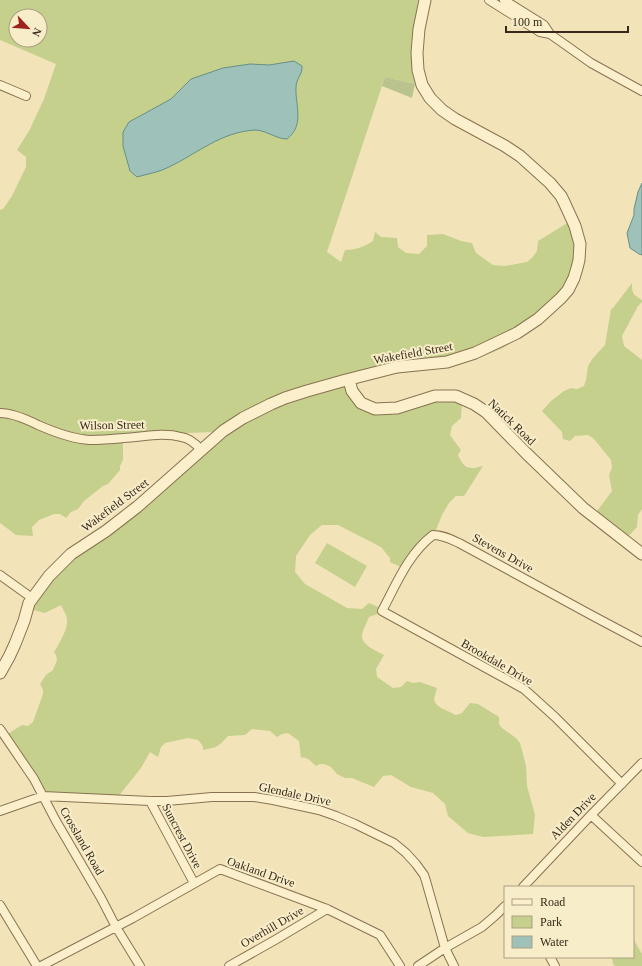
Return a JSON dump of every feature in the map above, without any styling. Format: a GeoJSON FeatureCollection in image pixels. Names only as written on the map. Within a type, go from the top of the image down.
{"type":"FeatureCollection","features":[{"type":"Feature","properties":{"kind":"street","name":"Wakefield Street"},"geometry":{"type":"LineString","coordinates":[[0,673],[15,644],[29,603],[49,576],[71,554],[125,517],[228,428],[243,418],[271,404],[307,391],[397,367],[447,362],[475,353],[517,333],[538,319],[565,294],[571,286],[579,260],[580,244],[575,226],[564,202],[554,188],[520,156],[449,115],[435,104],[425,91],[419,77],[417,53],[425,0]]}},
{"type":"Feature","properties":{"kind":"street"},"geometry":{"type":"LineString","coordinates":[[489,0],[540,32],[550,34]]}},
{"type":"Feature","properties":{"kind":"street"},"geometry":{"type":"LineString","coordinates":[[504,0],[544,25],[550,34],[596,66],[642,91]]}},
{"type":"Feature","properties":{"kind":"street"},"geometry":{"type":"LineString","coordinates":[[0,87],[26,96]]}},
{"type":"Feature","properties":{"kind":"street","name":"Natick Road"},"geometry":{"type":"LineString","coordinates":[[349,380],[352,391],[361,403],[375,409],[397,408],[435,396],[456,396],[474,404],[486,412],[526,454],[583,508],[642,554]]}},
{"type":"Feature","properties":{"kind":"street","name":"Wilson Street"},"geometry":{"type":"LineString","coordinates":[[0,413],[25,418],[51,430],[75,438],[105,439],[168,435],[182,437],[189,440],[201,450]]}},
{"type":"Feature","properties":{"kind":"street","name":"Stevens Drive"},"geometry":{"type":"LineString","coordinates":[[382,611],[406,566],[423,544],[433,535],[437,535],[459,543],[642,642]]}},
{"type":"Feature","properties":{"kind":"street"},"geometry":{"type":"LineString","coordinates":[[0,574],[32,598]]}},
{"type":"Feature","properties":{"kind":"street","name":"Brookdale Drive"},"geometry":{"type":"LineString","coordinates":[[382,611],[524,690],[555,718],[622,784]]}},
{"type":"Feature","properties":{"kind":"street","name":"Crossland Road"},"geometry":{"type":"LineString","coordinates":[[0,729],[34,779],[116,927],[140,966]]}},
{"type":"Feature","properties":{"kind":"street","name":"Alden Drive"},"geometry":{"type":"LineString","coordinates":[[523,886],[642,763]]}},
{"type":"Feature","properties":{"kind":"street","name":"Glendale Drive"},"geometry":{"type":"LineString","coordinates":[[0,811],[43,796],[150,801],[212,797],[244,797],[273,800],[319,810],[336,816],[394,843],[406,853],[424,875],[445,948],[454,966]]}},
{"type":"Feature","properties":{"kind":"street","name":"Suncrest Drive"},"geometry":{"type":"LineString","coordinates":[[150,801],[194,884]]}},
{"type":"Feature","properties":{"kind":"street"},"geometry":{"type":"LineString","coordinates":[[591,815],[642,862]]}},
{"type":"Feature","properties":{"kind":"street","name":"Oakland Drive"},"geometry":{"type":"LineString","coordinates":[[41,966],[116,927],[220,869],[327,909],[380,935],[400,966]]}},
{"type":"Feature","properties":{"kind":"street"},"geometry":{"type":"LineString","coordinates":[[0,905],[37,966]]}},
{"type":"Feature","properties":{"kind":"street"},"geometry":{"type":"LineString","coordinates":[[418,966],[445,948],[482,927],[496,916],[504,907]]}},
{"type":"Feature","properties":{"kind":"street","name":"Overhill Drive"},"geometry":{"type":"LineString","coordinates":[[229,966],[327,909]]}},
{"type":"Feature","properties":{"kind":"green space"},"geometry":{"type":"Polygon","coordinates":[[[0,0],[418,0],[411,46],[411,59],[415,84],[385,77],[327,252],[341,262],[345,250],[356,249],[370,243],[373,241],[375,232],[381,237],[397,238],[398,247],[406,253],[419,254],[427,246],[427,235],[443,234],[461,241],[472,243],[476,253],[493,265],[505,266],[527,262],[537,251],[538,241],[577,217],[583,234],[583,255],[563,302],[543,322],[503,348],[479,358],[443,367],[346,381],[374,410],[428,399],[462,401],[461,418],[452,426],[450,435],[461,450],[458,455],[465,466],[474,468],[483,466],[464,496],[456,496],[449,503],[442,515],[434,535],[405,569],[390,562],[390,558],[381,547],[338,525],[322,525],[310,535],[296,556],[295,572],[305,584],[347,608],[362,609],[369,603],[383,609],[383,612],[369,617],[362,635],[362,639],[367,645],[384,655],[376,669],[377,677],[393,688],[401,687],[407,681],[413,683],[420,682],[437,688],[434,699],[436,704],[456,715],[462,713],[470,703],[478,704],[499,717],[499,724],[502,728],[516,738],[520,743],[526,766],[527,786],[535,815],[533,834],[483,837],[468,833],[448,816],[445,804],[433,793],[411,787],[391,775],[383,776],[374,787],[352,778],[345,778],[337,774],[331,767],[324,764],[316,766],[307,759],[301,758],[299,741],[288,733],[277,737],[270,731],[252,729],[245,735],[228,736],[217,746],[203,750],[203,746],[198,740],[188,738],[165,743],[161,747],[158,757],[150,752],[141,768],[118,799],[43,797],[6,735],[22,725],[28,726],[33,722],[43,694],[40,684],[46,675],[53,670],[57,660],[54,652],[65,632],[67,620],[66,614],[61,605],[45,613],[29,609],[45,582],[106,532],[215,432],[159,434],[123,441],[123,460],[120,470],[108,484],[103,486],[84,501],[78,509],[71,512],[66,518],[60,514],[54,514],[39,520],[32,527],[33,536],[16,535],[0,523],[0,210],[3,209],[12,196],[26,167],[26,157],[17,150],[29,131],[44,99],[56,64],[19,48],[48,48],[48,8],[8,8],[8,43],[0,40],[0,0]]]}},
{"type":"Feature","properties":{"kind":"green space"},"geometry":{"type":"Polygon","coordinates":[[[385,77],[415,84],[412,98],[382,86],[385,77]]]}},
{"type":"Feature","properties":{"kind":"green space"},"geometry":{"type":"Polygon","coordinates":[[[632,283],[634,293],[642,300],[642,302],[638,306],[622,336],[624,346],[642,360],[642,509],[638,515],[637,527],[625,540],[594,515],[612,491],[609,475],[612,468],[611,460],[594,439],[588,435],[575,436],[570,441],[563,439],[562,432],[542,411],[551,401],[564,391],[571,388],[577,389],[584,386],[588,366],[605,345],[611,309],[632,283]]]}},
{"type":"Feature","properties":{"kind":"green space"},"geometry":{"type":"Polygon","coordinates":[[[327,543],[367,566],[355,587],[315,563],[327,543]]]}},
{"type":"Feature","properties":{"kind":"green space"},"geometry":{"type":"Polygon","coordinates":[[[634,939],[642,954],[642,966],[615,966],[613,964],[612,958],[634,958],[634,939]]]}},
{"type":"Feature","properties":{"kind":"water"},"geometry":{"type":"Polygon","coordinates":[[[294,61],[302,66],[296,87],[298,114],[296,128],[287,139],[279,138],[259,130],[243,132],[220,139],[165,169],[137,177],[130,171],[123,146],[123,132],[129,122],[171,99],[191,79],[223,68],[250,64],[269,65],[294,61]]]}},
{"type":"Feature","properties":{"kind":"water"},"geometry":{"type":"Polygon","coordinates":[[[642,183],[642,255],[630,248],[627,233],[634,215],[638,192],[642,183]]]}}]}
